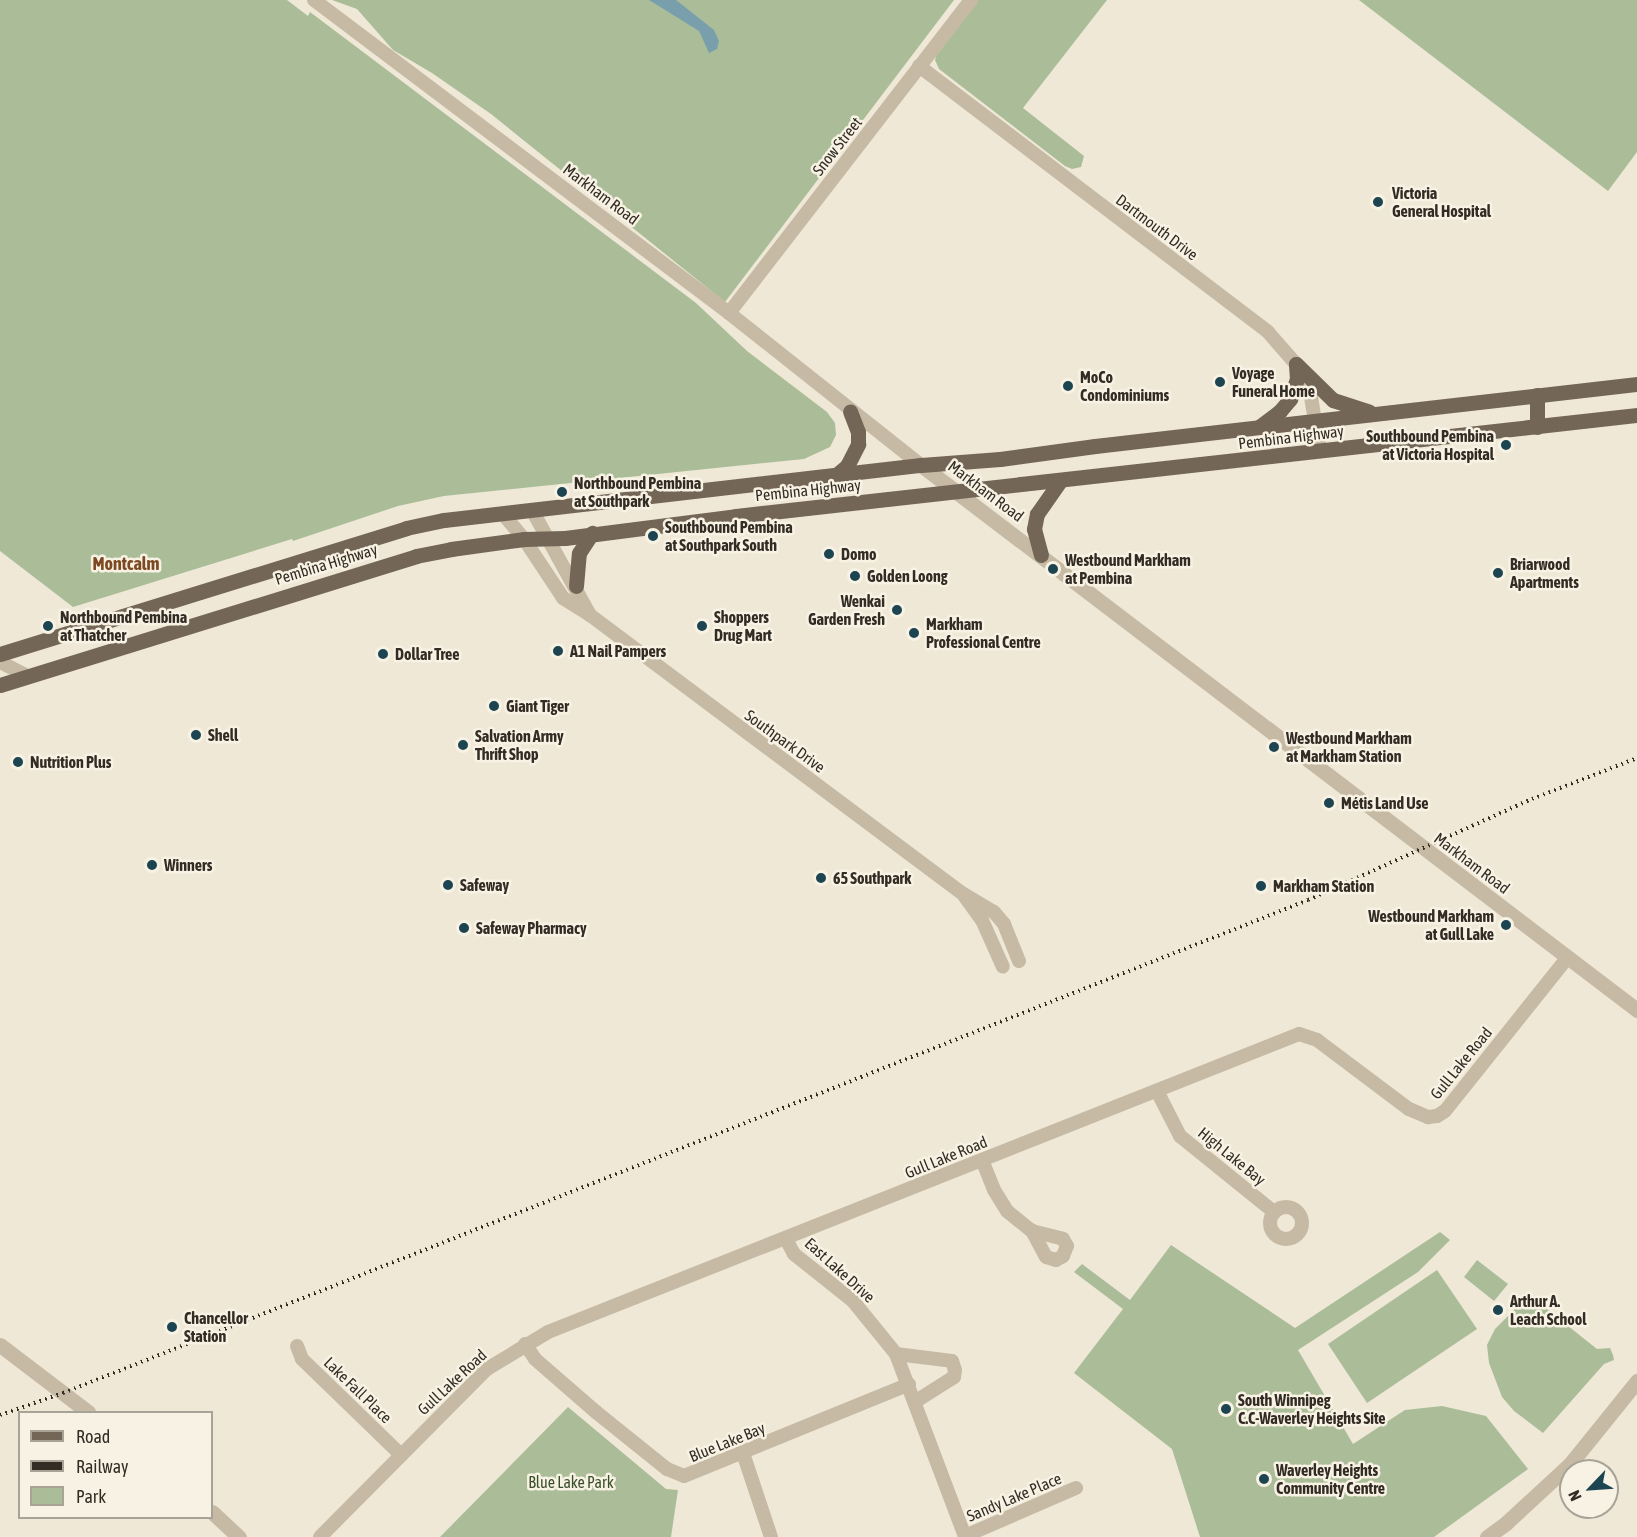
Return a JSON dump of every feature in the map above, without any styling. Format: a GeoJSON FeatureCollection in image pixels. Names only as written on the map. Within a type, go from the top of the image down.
{"type":"FeatureCollection","features":[{"type":"Feature","properties":{"kind":"main road"},"geometry":{"type":"LineString","coordinates":[[1296,364],[1333,400],[1375,414]]}},
{"type":"Feature","properties":{"kind":"main road"},"geometry":{"type":"LineString","coordinates":[[1258,427],[1280,411],[1290,399],[1297,379],[1296,364]]}},
{"type":"Feature","properties":{"kind":"main road","name":"Pembina Highway"},"geometry":{"type":"LineString","coordinates":[[0,654],[406,528],[532,510],[921,465],[1000,459],[1637,384]]}},
{"type":"Feature","properties":{"kind":"main road"},"geometry":{"type":"LineString","coordinates":[[1537,396],[1537,426]]}},
{"type":"Feature","properties":{"kind":"main road"},"geometry":{"type":"LineString","coordinates":[[835,476],[847,466],[858,444],[858,432],[850,411]]}},
{"type":"Feature","properties":{"kind":"main road","name":"Pembina Highway"},"geometry":{"type":"LineString","coordinates":[[0,685],[416,556],[524,539],[565,538],[592,533],[1637,415]]}},
{"type":"Feature","properties":{"kind":"main road"},"geometry":{"type":"LineString","coordinates":[[1041,555],[1034,529],[1036,514],[1059,482]]}},
{"type":"Feature","properties":{"kind":"main road"},"geometry":{"type":"LineString","coordinates":[[576,586],[579,553],[592,533]]}},
{"type":"Feature","properties":{"kind":"street","name":"Markham Road"},"geometry":{"type":"LineString","coordinates":[[314,0],[729,313],[850,411],[1637,1010]]}},
{"type":"Feature","properties":{"kind":"street","name":"Snow Street"},"geometry":{"type":"LineString","coordinates":[[729,313],[971,0]]}},
{"type":"Feature","properties":{"kind":"street","name":"Dartmouth Drive"},"geometry":{"type":"LineString","coordinates":[[919,66],[1268,332],[1296,364],[1310,390],[1320,451]]}},
{"type":"Feature","properties":{"kind":"street","name":"Southpark Drive"},"geometry":{"type":"LineString","coordinates":[[532,510],[590,615]]}},
{"type":"Feature","properties":{"kind":"street","name":"Southpark Drive"},"geometry":{"type":"LineString","coordinates":[[503,514],[524,539],[563,598],[590,615],[962,893],[982,903],[1004,924],[1019,961]]}},
{"type":"Feature","properties":{"kind":"street"},"geometry":{"type":"LineString","coordinates":[[0,662],[27,676]]}},
{"type":"Feature","properties":{"kind":"street","name":"Southpark Drive"},"geometry":{"type":"LineString","coordinates":[[962,893],[982,920],[1003,967]]}},
{"type":"Feature","properties":{"kind":"street","name":"Gull Lake Road"},"geometry":{"type":"LineString","coordinates":[[320,1537],[487,1369],[548,1332],[1299,1034],[1317,1040],[1409,1109],[1428,1117],[1437,1116],[1445,1111],[1567,958]]}},
{"type":"Feature","properties":{"kind":"street","name":"High Lake Bay"},"geometry":{"type":"LineString","coordinates":[[1157,1090],[1180,1136],[1274,1212]]}},
{"type":"Feature","properties":{"kind":"street"},"geometry":{"type":"LineString","coordinates":[[982,1160],[994,1190],[1007,1211],[1032,1232]]}},
{"type":"Feature","properties":{"kind":"street","name":"East Lake Drive"},"geometry":{"type":"LineString","coordinates":[[786,1239],[794,1254],[853,1301],[896,1354],[916,1401],[965,1537]]}},
{"type":"Feature","properties":{"kind":"street","name":"Blue Lake Bay"},"geometry":{"type":"LineString","coordinates":[[525,1344],[535,1359],[667,1469],[684,1476],[743,1454],[909,1384]]}},
{"type":"Feature","properties":{"kind":"street"},"geometry":{"type":"LineString","coordinates":[[0,1345],[85,1411]]}},
{"type":"Feature","properties":{"kind":"street","name":"Lake Fall Place"},"geometry":{"type":"LineString","coordinates":[[297,1346],[302,1359],[400,1455]]}},
{"type":"Feature","properties":{"kind":"street"},"geometry":{"type":"LineString","coordinates":[[896,1354],[952,1361],[955,1370],[954,1377],[947,1384],[916,1401]]}},
{"type":"Feature","properties":{"kind":"street"},"geometry":{"type":"LineString","coordinates":[[1487,1537],[1539,1495],[1570,1464],[1637,1381]]}},
{"type":"Feature","properties":{"kind":"street"},"geometry":{"type":"LineString","coordinates":[[743,1454],[771,1537]]}},
{"type":"Feature","properties":{"kind":"street","name":"Sandy Lake Place"},"geometry":{"type":"LineString","coordinates":[[965,1537],[1076,1488]]}},
{"type":"Feature","properties":{"kind":"street"},"geometry":{"type":"LineString","coordinates":[[213,1513],[239,1537]]}},
{"type":"Feature","properties":{"kind":"green space"},"geometry":{"type":"Polygon","coordinates":[[[0,0],[287,0],[308,16],[310,12],[696,303],[747,351],[827,412],[835,423],[836,435],[830,447],[804,459],[444,496],[398,506],[293,541],[292,539],[73,607],[0,551],[0,0]]]}},
{"type":"Feature","properties":{"kind":"green space"},"geometry":{"type":"Polygon","coordinates":[[[332,0],[954,0],[725,302],[491,114],[432,73],[393,50],[357,9],[332,0]]]}},
{"type":"Feature","properties":{"kind":"green space"},"geometry":{"type":"Polygon","coordinates":[[[978,0],[1107,0],[1023,108],[1084,156],[1081,167],[1072,169],[1065,166],[939,69],[935,60],[937,53],[978,0]]]}},
{"type":"Feature","properties":{"kind":"green space"},"geometry":{"type":"Polygon","coordinates":[[[1359,0],[1637,0],[1637,152],[1608,191],[1359,0]]]}},
{"type":"Feature","properties":{"kind":"green space","name":"South Winnipeg C.C-Waverley Heights Site"},"geometry":{"type":"Polygon","coordinates":[[[1440,1232],[1450,1240],[1418,1272],[1298,1350],[1353,1444],[1405,1410],[1442,1406],[1486,1416],[1528,1469],[1434,1537],[1200,1537],[1172,1449],[1074,1373],[1123,1309],[1074,1272],[1082,1264],[1130,1300],[1171,1245],[1295,1328],[1440,1232]]]}},
{"type":"Feature","properties":{"kind":"green space"},"geometry":{"type":"Polygon","coordinates":[[[1477,1260],[1508,1284],[1494,1301],[1464,1277],[1477,1260]]]}},
{"type":"Feature","properties":{"kind":"green space"},"geometry":{"type":"Polygon","coordinates":[[[1437,1270],[1477,1329],[1367,1403],[1328,1344],[1437,1270]]]}},
{"type":"Feature","properties":{"kind":"green space"},"geometry":{"type":"Polygon","coordinates":[[[1529,1295],[1597,1349],[1610,1348],[1614,1360],[1604,1364],[1543,1433],[1514,1411],[1502,1397],[1489,1363],[1487,1345],[1495,1329],[1529,1295]]]}},
{"type":"Feature","properties":{"kind":"green space","name":"Blue Lake Park"},"geometry":{"type":"Polygon","coordinates":[[[568,1407],[666,1489],[678,1490],[671,1537],[440,1537],[568,1407]]]}},
{"type":"Feature","properties":{"kind":"water"},"geometry":{"type":"Polygon","coordinates":[[[649,0],[676,0],[714,30],[719,41],[717,49],[709,53],[699,31],[649,0]]]}},
{"type":"Feature","properties":{"kind":"railway"},"geometry":{"type":"LineString","coordinates":[[0,1415],[63,1393],[1308,900],[1532,799],[1637,758]]}},
{"type":"Feature","properties":{"kind":"place","name":"Victoria General Hospital"},"geometry":{"type":"Point","coordinates":[1378,202]}},
{"type":"Feature","properties":{"kind":"place","name":"Voyage Funeral Home"},"geometry":{"type":"Point","coordinates":[1220,382]}},
{"type":"Feature","properties":{"kind":"place","name":"MoCo Condominiums"},"geometry":{"type":"Point","coordinates":[1068,386]}},
{"type":"Feature","properties":{"kind":"place","name":"Southbound Pembina at Victoria Hospital"},"geometry":{"type":"Point","coordinates":[1506,445]}},
{"type":"Feature","properties":{"kind":"place","name":"Northbound Pembina at Southpark"},"geometry":{"type":"Point","coordinates":[562,492]}},
{"type":"Feature","properties":{"kind":"place","name":"Southbound Pembina at Southpark South"},"geometry":{"type":"Point","coordinates":[653,536]}},
{"type":"Feature","properties":{"kind":"place","name":"Domo"},"geometry":{"type":"Point","coordinates":[829,554]}},
{"type":"Feature","properties":{"kind":"place","name":"Westbound Markham at Pembina"},"geometry":{"type":"Point","coordinates":[1053,569]}},
{"type":"Feature","properties":{"kind":"place","name":"Briarwood Apartments"},"geometry":{"type":"Point","coordinates":[1498,573]}},
{"type":"Feature","properties":{"kind":"place","name":"Golden Loong"},"geometry":{"type":"Point","coordinates":[855,576]}},
{"type":"Feature","properties":{"kind":"place","name":"Wenkai Garden Fresh"},"geometry":{"type":"Point","coordinates":[897,610]}},
{"type":"Feature","properties":{"kind":"place","name":"Northbound Pembina at Thatcher"},"geometry":{"type":"Point","coordinates":[48,626]}},
{"type":"Feature","properties":{"kind":"place","name":"Shoppers Drug Mart"},"geometry":{"type":"Point","coordinates":[702,626]}},
{"type":"Feature","properties":{"kind":"place","name":"Markham Professional Centre"},"geometry":{"type":"Point","coordinates":[914,633]}},
{"type":"Feature","properties":{"kind":"place","name":"A1 Nail Pampers"},"geometry":{"type":"Point","coordinates":[558,651]}},
{"type":"Feature","properties":{"kind":"place","name":"Dollar Tree"},"geometry":{"type":"Point","coordinates":[383,654]}},
{"type":"Feature","properties":{"kind":"place","name":"Giant Tiger"},"geometry":{"type":"Point","coordinates":[494,706]}},
{"type":"Feature","properties":{"kind":"place","name":"Shell"},"geometry":{"type":"Point","coordinates":[196,735]}},
{"type":"Feature","properties":{"kind":"place","name":"Salvation Army Thrift Shop"},"geometry":{"type":"Point","coordinates":[463,745]}},
{"type":"Feature","properties":{"kind":"place","name":"Westbound Markham at Markham Station"},"geometry":{"type":"Point","coordinates":[1274,747]}},
{"type":"Feature","properties":{"kind":"place","name":"Nutrition Plus"},"geometry":{"type":"Point","coordinates":[18,762]}},
{"type":"Feature","properties":{"kind":"place","name":"Métis Land Use"},"geometry":{"type":"Point","coordinates":[1329,803]}},
{"type":"Feature","properties":{"kind":"place","name":"Winners"},"geometry":{"type":"Point","coordinates":[152,865]}},
{"type":"Feature","properties":{"kind":"place","name":"65 Southpark"},"geometry":{"type":"Point","coordinates":[821,878]}},
{"type":"Feature","properties":{"kind":"place","name":"Safeway"},"geometry":{"type":"Point","coordinates":[448,885]}},
{"type":"Feature","properties":{"kind":"place","name":"Markham Station"},"geometry":{"type":"Point","coordinates":[1261,886]}},
{"type":"Feature","properties":{"kind":"place","name":"Westbound Markham at Gull Lake"},"geometry":{"type":"Point","coordinates":[1506,925]}},
{"type":"Feature","properties":{"kind":"place","name":"Safeway Pharmacy"},"geometry":{"type":"Point","coordinates":[464,928]}},
{"type":"Feature","properties":{"kind":"place","name":"Arthur A. Leach School"},"geometry":{"type":"Point","coordinates":[1498,1310]}},
{"type":"Feature","properties":{"kind":"place","name":"Chancellor Station"},"geometry":{"type":"Point","coordinates":[172,1327]}},
{"type":"Feature","properties":{"kind":"place","name":"South Winnipeg C.C-Waverley Heights Site"},"geometry":{"type":"Point","coordinates":[1226,1409]}},
{"type":"Feature","properties":{"kind":"place","name":"Waverley Heights Community Centre"},"geometry":{"type":"Point","coordinates":[1264,1479]}},
{"type":"Feature","properties":{"kind":"district","name":"Montcalm"},"geometry":{"type":"Point","coordinates":[126,564]}}]}
